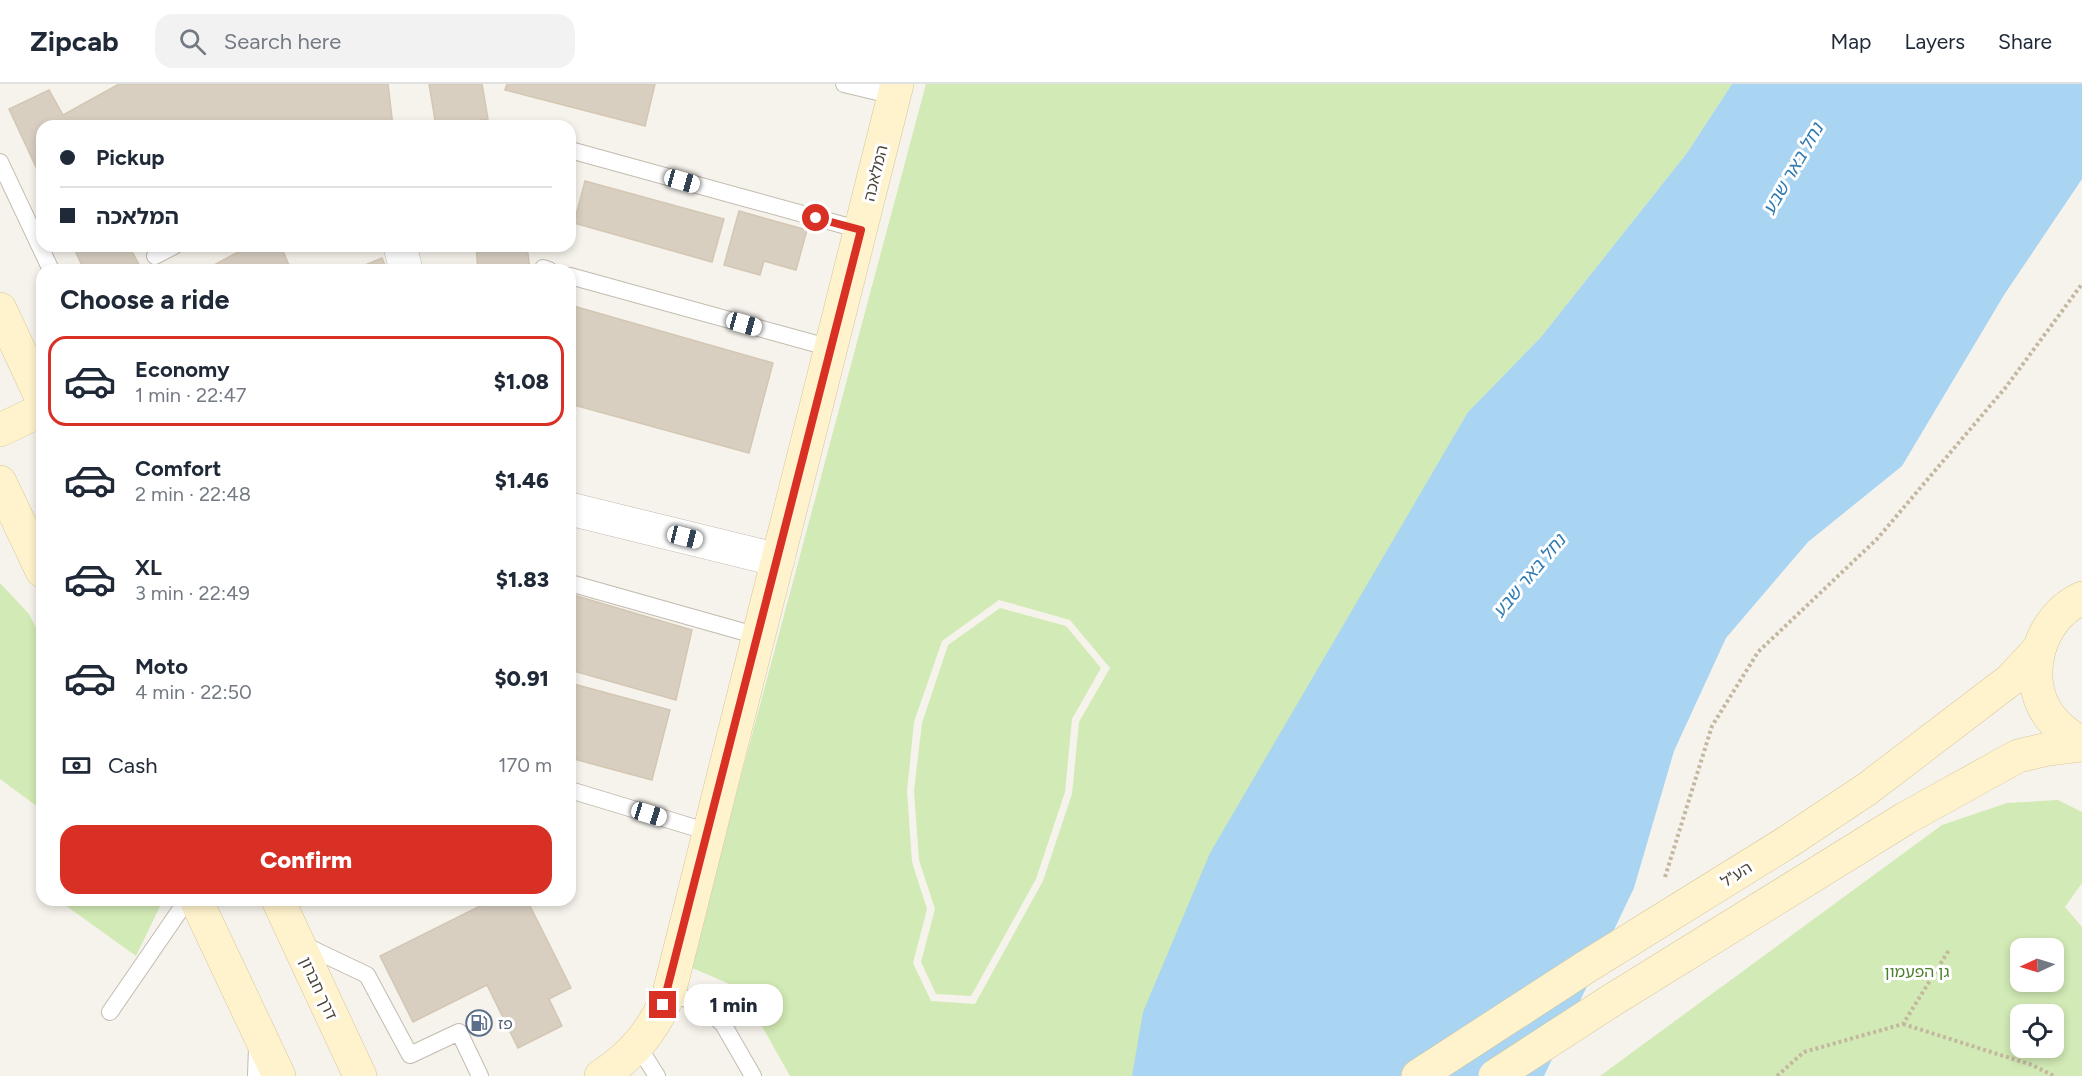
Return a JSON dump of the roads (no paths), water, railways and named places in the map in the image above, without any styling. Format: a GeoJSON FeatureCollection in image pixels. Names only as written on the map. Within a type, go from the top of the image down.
{"type":"FeatureCollection","features":[{"type":"Feature","properties":{"kind":"street","name":"המלאכה"},"geometry":{"type":"LineString","coordinates":[[601,1076],[624,1062],[638,1046],[658,1018],[669,993],[896,90]]}},
{"type":"Feature","properties":{"kind":"street"},"geometry":{"type":"LineString","coordinates":[[0,309],[36,386]]}},
{"type":"Feature","properties":{"kind":"street"},"geometry":{"type":"LineString","coordinates":[[0,430],[36,413]]}},
{"type":"Feature","properties":{"kind":"street"},"geometry":{"type":"LineString","coordinates":[[0,482],[36,560]]}},
{"type":"Feature","properties":{"kind":"street"},"geometry":{"type":"LineString","coordinates":[[576,510],[778,560]]}},
{"type":"Feature","properties":{"kind":"street"},"geometry":{"type":"LineString","coordinates":[[0,539],[36,568]]}},
{"type":"Feature","properties":{"kind":"street"},"geometry":{"type":"LineString","coordinates":[[2082,598],[2061,612],[2047,629],[2038,650],[2036,673],[2039,695],[2049,716],[2065,733],[2082,744]]}},
{"type":"Feature","properties":{"kind":"street","name":"הע\"ל"},"geometry":{"type":"LineString","coordinates":[[1418,1076],[1789,841],[1867,789],[2010,680],[2038,650]]}},
{"type":"Feature","properties":{"kind":"street"},"geometry":{"type":"LineString","coordinates":[[1495,1076],[1609,1002],[1906,818],[2018,756],[2048,748],[2082,744]]}},
{"type":"Feature","properties":{"kind":"street"},"geometry":{"type":"LineString","coordinates":[[199,906],[279,1076]]}},
{"type":"Feature","properties":{"kind":"street","name":"דרך חברון"},"geometry":{"type":"LineString","coordinates":[[281,906],[360,1076]]}},
{"type":"Feature","properties":{"kind":"lane"},"geometry":{"type":"LineString","coordinates":[[844,84],[896,90]]}},
{"type":"Feature","properties":{"kind":"lane"},"geometry":{"type":"LineString","coordinates":[[576,152],[861,230]]}},
{"type":"Feature","properties":{"kind":"lane"},"geometry":{"type":"LineString","coordinates":[[0,162],[36,238]]}},
{"type":"Feature","properties":{"kind":"lane"},"geometry":{"type":"LineString","coordinates":[[154,256],[162,252]]}},
{"type":"Feature","properties":{"kind":"lane"},"geometry":{"type":"LineString","coordinates":[[576,278],[831,348]]}},
{"type":"Feature","properties":{"kind":"lane"},"geometry":{"type":"LineString","coordinates":[[576,585],[758,636]]}},
{"type":"Feature","properties":{"kind":"lane"},"geometry":{"type":"LineString","coordinates":[[576,792],[709,832]]}},
{"type":"Feature","properties":{"kind":"lane"},"geometry":{"type":"LineString","coordinates":[[110,1012],[183,906]]}},
{"type":"Feature","properties":{"kind":"lane"},"geometry":{"type":"LineString","coordinates":[[298,942],[367,975],[410,1055],[459,1032],[480,1076]]}},
{"type":"Feature","properties":{"kind":"lane"},"geometry":{"type":"LineString","coordinates":[[669,993],[701,1004],[723,1024],[753,1076]]}},
{"type":"Feature","properties":{"kind":"lane"},"geometry":{"type":"LineString","coordinates":[[256,1028],[256,1076]]}},
{"type":"Feature","properties":{"kind":"lane"},"geometry":{"type":"LineString","coordinates":[[638,1046],[657,1076]]}},
{"type":"Feature","properties":{"kind":"water","name":"נחל באר שבע"},"geometry":{"type":"Polygon","coordinates":[[[1732,84],[2082,84],[2082,179],[2004,295],[1902,466],[1808,542],[1726,638],[1674,751],[1634,888],[1544,1076],[1132,1076],[1143,1012],[1210,853],[1468,412],[1541,337],[1687,153],[1732,84]]]}},
{"type":"Feature","properties":{"kind":"place","name":"פז"},"geometry":{"type":"Point","coordinates":[479,1023]}},
{"type":"Feature","properties":{"kind":"park label","name":"גן הפעמון"},"geometry":{"type":"Point","coordinates":[1917,971]}}]}
